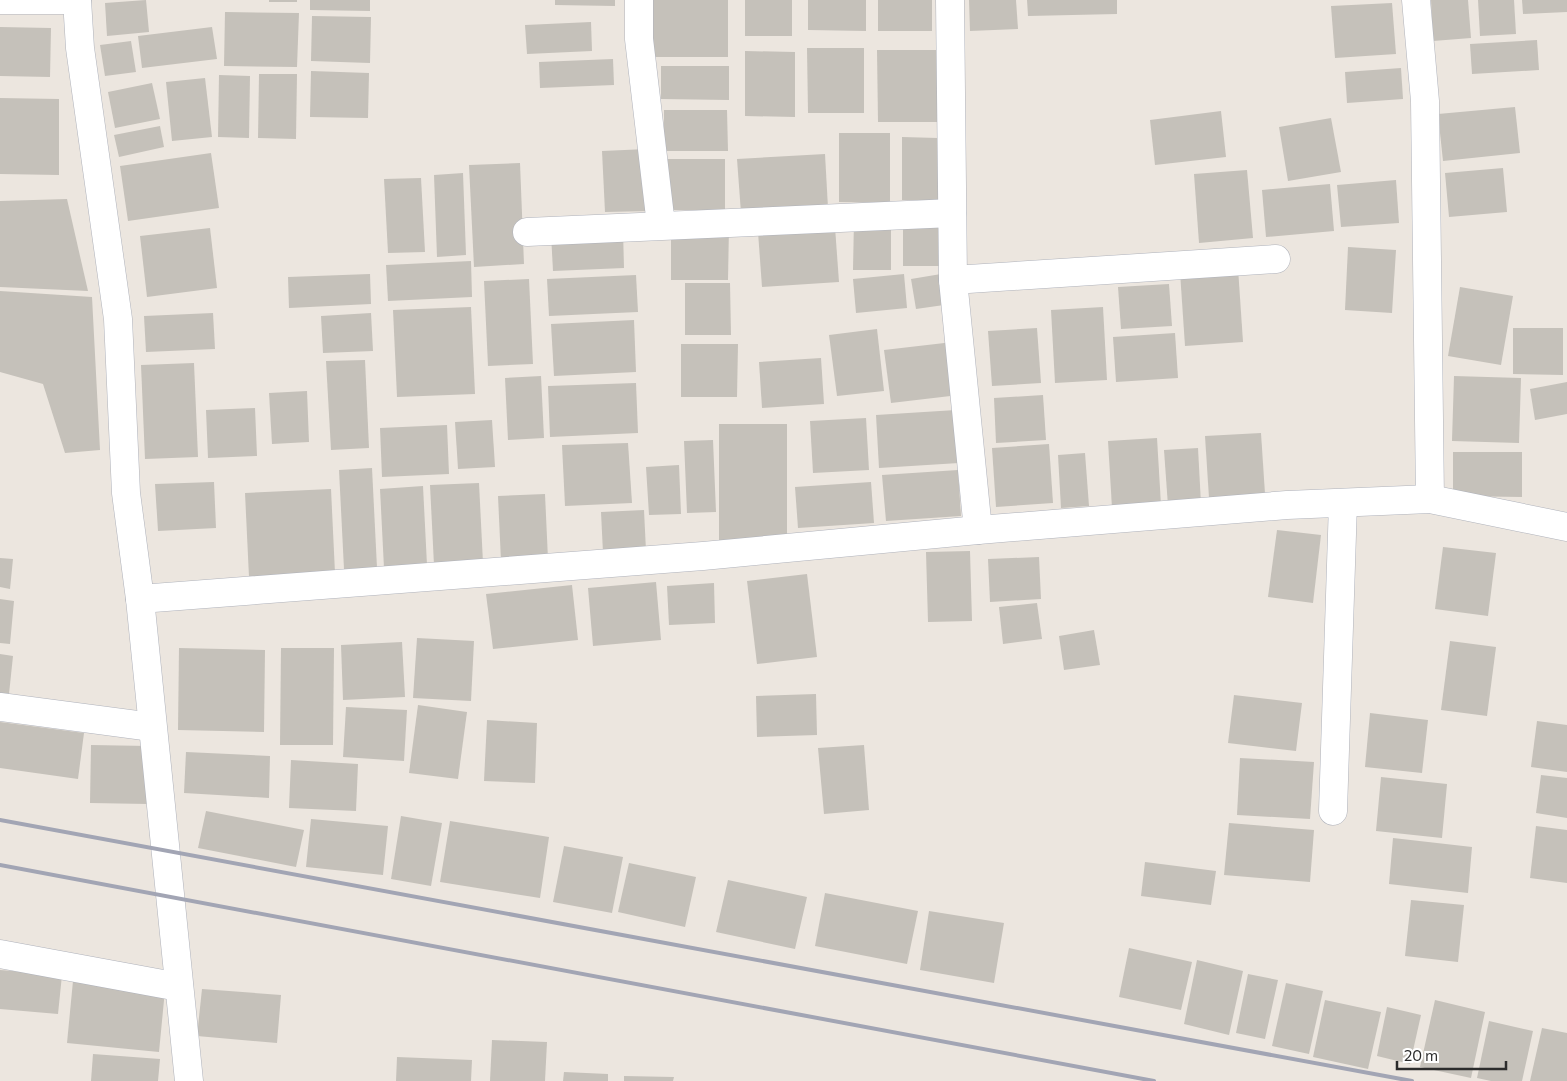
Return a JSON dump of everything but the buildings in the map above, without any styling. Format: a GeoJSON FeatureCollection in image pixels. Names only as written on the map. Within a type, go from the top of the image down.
{"type":"FeatureCollection","features":[{"type":"Feature","properties":{"kind":"street"},"geometry":{"type":"LineString","coordinates":[[0,0],[77,0],[80,48],[118,319],[126,492],[140,599],[189,1081]]}},
{"type":"Feature","properties":{"kind":"street"},"geometry":{"type":"LineString","coordinates":[[639,0],[639,39],[661,225]]}},
{"type":"Feature","properties":{"kind":"street"},"geometry":{"type":"LineString","coordinates":[[950,0],[953,280],[978,530]]}},
{"type":"Feature","properties":{"kind":"street"},"geometry":{"type":"LineString","coordinates":[[1416,0],[1425,101],[1430,498]]}},
{"type":"Feature","properties":{"kind":"street"},"geometry":{"type":"LineString","coordinates":[[527,232],[952,213]]}},
{"type":"Feature","properties":{"kind":"street"},"geometry":{"type":"LineString","coordinates":[[953,280],[1276,259]]}},
{"type":"Feature","properties":{"kind":"street"},"geometry":{"type":"LineString","coordinates":[[140,599],[703,556],[978,530],[1286,505],[1430,498],[1567,527]]}},
{"type":"Feature","properties":{"kind":"street"},"geometry":{"type":"LineString","coordinates":[[1333,811],[1343,503]]}},
{"type":"Feature","properties":{"kind":"street"},"geometry":{"type":"LineString","coordinates":[[0,707],[152,727]]}},
{"type":"Feature","properties":{"kind":"street"},"geometry":{"type":"LineString","coordinates":[[0,954],[179,987]]}},
{"type":"Feature","properties":{"kind":"railway"},"geometry":{"type":"LineString","coordinates":[[0,820],[1412,1081]]}},
{"type":"Feature","properties":{"kind":"railway"},"geometry":{"type":"LineString","coordinates":[[0,865],[1154,1081]]}}]}
